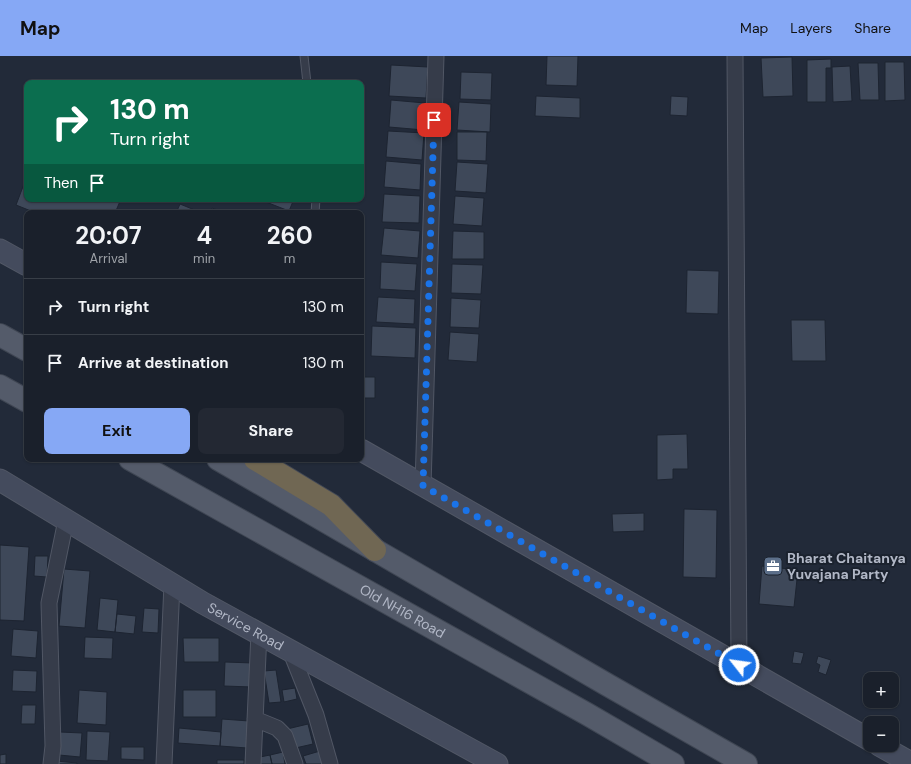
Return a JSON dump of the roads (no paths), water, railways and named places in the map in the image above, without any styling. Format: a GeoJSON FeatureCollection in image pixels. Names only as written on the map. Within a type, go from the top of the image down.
{"type":"FeatureCollection","features":[{"type":"Feature","properties":{"kind":"highway"},"geometry":{"type":"LineString","coordinates":[[260,462],[331,505],[375,550]]}},
{"type":"Feature","properties":{"kind":"main road"},"geometry":{"type":"LineString","coordinates":[[0,335],[24,348]]}},
{"type":"Feature","properties":{"kind":"main road"},"geometry":{"type":"LineString","coordinates":[[0,386],[24,399]]}},
{"type":"Feature","properties":{"kind":"main road","name":"Old NH16 Road"},"geometry":{"type":"LineString","coordinates":[[135,462],[573,706],[673,764]]}},
{"type":"Feature","properties":{"kind":"main road"},"geometry":{"type":"LineString","coordinates":[[223,462],[746,764]]}},
{"type":"Feature","properties":{"kind":"street"},"geometry":{"type":"LineString","coordinates":[[423,486],[436,56]]}},
{"type":"Feature","properties":{"kind":"street"},"geometry":{"type":"LineString","coordinates":[[735,56],[739,665]]}},
{"type":"Feature","properties":{"kind":"street"},"geometry":{"type":"LineString","coordinates":[[0,250],[24,263]]}},
{"type":"Feature","properties":{"kind":"street"},"geometry":{"type":"LineString","coordinates":[[364,452],[863,736]]}},
{"type":"Feature","properties":{"kind":"street","name":"Service Road"},"geometry":{"type":"LineString","coordinates":[[0,480],[203,603],[497,764]]}},
{"type":"Feature","properties":{"kind":"street"},"geometry":{"type":"LineString","coordinates":[[51,764],[53,746],[49,603],[66,520]]}},
{"type":"Feature","properties":{"kind":"street"},"geometry":{"type":"LineString","coordinates":[[164,764],[172,584]]}},
{"type":"Feature","properties":{"kind":"street"},"geometry":{"type":"LineString","coordinates":[[253,764],[259,633]]}},
{"type":"Feature","properties":{"kind":"street"},"geometry":{"type":"LineString","coordinates":[[290,650],[316,715],[330,764]]}},
{"type":"Feature","properties":{"kind":"street"},"geometry":{"type":"LineString","coordinates":[[255,719],[277,728],[285,736],[295,764]]}},
{"type":"Feature","properties":{"kind":"street"},"geometry":{"type":"LineString","coordinates":[[891,752],[911,763]]}},
{"type":"Feature","properties":{"kind":"lane"},"geometry":{"type":"LineString","coordinates":[[304,56],[307,80]]}},
{"type":"Feature","properties":{"kind":"place","name":"Bharat Chaitanya Yuvajana Party"},"geometry":{"type":"Point","coordinates":[773,566]}}]}
